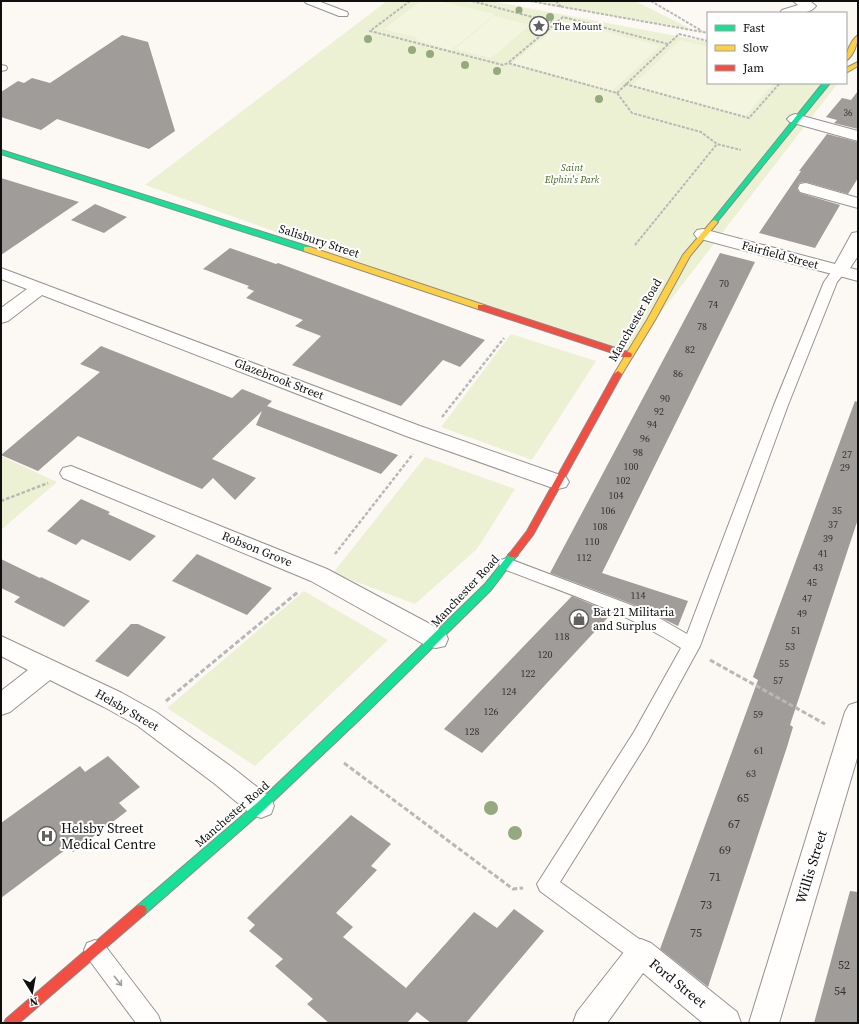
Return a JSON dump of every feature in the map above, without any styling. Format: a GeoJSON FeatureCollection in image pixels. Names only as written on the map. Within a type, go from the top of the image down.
{"type":"FeatureCollection","features":[{"type":"Feature","properties":{"kind":"main road"},"geometry":{"type":"LineString","coordinates":[[847,56],[853,41]]}},
{"type":"Feature","properties":{"kind":"main road"},"geometry":{"type":"LineString","coordinates":[[847,68],[858,64]]}},
{"type":"Feature","properties":{"kind":"main road","name":"Manchester Road"},"geometry":{"type":"LineString","coordinates":[[10,1023],[261,806],[436,639],[488,587],[530,533],[628,355],[651,320],[687,255],[702,234],[795,119],[826,84]]}},
{"type":"Feature","properties":{"kind":"main road","name":"Salisbury Street"},"geometry":{"type":"LineString","coordinates":[[1,152],[269,237],[628,355]]}},
{"type":"Feature","properties":{"kind":"street"},"geometry":{"type":"LineString","coordinates":[[790,12],[809,6],[800,1]]}},
{"type":"Feature","properties":{"kind":"street"},"geometry":{"type":"LineString","coordinates":[[795,119],[858,136]]}},
{"type":"Feature","properties":{"kind":"street"},"geometry":{"type":"LineString","coordinates":[[806,188],[858,203]]}},
{"type":"Feature","properties":{"kind":"street","name":"Fairfield Street"},"geometry":{"type":"LineString","coordinates":[[702,234],[858,276]]}},
{"type":"Feature","properties":{"kind":"street"},"geometry":{"type":"LineString","coordinates":[[839,271],[848,258],[858,237]]}},
{"type":"Feature","properties":{"kind":"street","name":"Glazebrook Street"},"geometry":{"type":"LineString","coordinates":[[1,273],[428,437],[558,482]]}},
{"type":"Feature","properties":{"kind":"street"},"geometry":{"type":"LineString","coordinates":[[1,317],[40,288]]}},
{"type":"Feature","properties":{"kind":"street","name":"Robson Grove"},"geometry":{"type":"LineString","coordinates":[[71,473],[319,575],[436,639]]}},
{"type":"Feature","properties":{"kind":"street","name":"Helsby Street"},"geometry":{"type":"LineString","coordinates":[[1,645],[147,719],[224,776],[261,806]]}},
{"type":"Feature","properties":{"kind":"street"},"geometry":{"type":"LineString","coordinates":[[1,704],[48,668]]}},
{"type":"Feature","properties":{"kind":"street","name":"Willis Street"},"geometry":{"type":"LineString","coordinates":[[764,1023],[854,723]]}},
{"type":"Feature","properties":{"kind":"street","name":"Ford Street"},"geometry":{"type":"LineString","coordinates":[[588,1023],[641,954],[726,1023]]}},
{"type":"Feature","properties":{"kind":"lane"},"geometry":{"type":"LineString","coordinates":[[309,1],[343,14]]}},
{"type":"Feature","properties":{"kind":"lane"},"geometry":{"type":"LineString","coordinates":[[641,954],[547,884],[625,762],[672,684],[691,646],[781,405],[831,282],[839,271]]}},
{"type":"Feature","properties":{"kind":"lane"},"geometry":{"type":"LineString","coordinates":[[507,564],[627,610],[676,635],[691,646]]}},
{"type":"Feature","properties":{"kind":"lane"},"geometry":{"type":"LineString","coordinates":[[95,950],[150,1023]]}},
{"type":"Feature","properties":{"kind":"path"},"geometry":{"type":"LineString","coordinates":[[410,1],[370,31],[503,65],[508,63],[563,17],[668,44]]}},
{"type":"Feature","properties":{"kind":"path"},"geometry":{"type":"LineString","coordinates":[[472,1],[556,23]]}},
{"type":"Feature","properties":{"kind":"path"},"geometry":{"type":"LineString","coordinates":[[530,1],[705,32]]}},
{"type":"Feature","properties":{"kind":"path"},"geometry":{"type":"LineString","coordinates":[[556,1],[561,6]]}},
{"type":"Feature","properties":{"kind":"path"},"geometry":{"type":"LineString","coordinates":[[651,1],[705,32]]}},
{"type":"Feature","properties":{"kind":"path"},"geometry":{"type":"LineString","coordinates":[[617,93],[679,34],[707,41]]}},
{"type":"Feature","properties":{"kind":"path"},"geometry":{"type":"LineString","coordinates":[[508,63],[617,93],[632,113],[702,132],[717,144],[740,150]]}},
{"type":"Feature","properties":{"kind":"path"},"geometry":{"type":"LineString","coordinates":[[625,84],[749,118],[779,84]]}},
{"type":"Feature","properties":{"kind":"path"},"geometry":{"type":"LineString","coordinates":[[635,245],[717,144]]}},
{"type":"Feature","properties":{"kind":"path"},"geometry":{"type":"LineString","coordinates":[[640,240],[645,241]]}},
{"type":"Feature","properties":{"kind":"path"},"geometry":{"type":"LineString","coordinates":[[147,719],[167,699],[319,575],[519,319]]}},
{"type":"Feature","properties":{"kind":"path"},"geometry":{"type":"LineString","coordinates":[[1,502],[71,473]]}},
{"type":"Feature","properties":{"kind":"path"},"geometry":{"type":"LineString","coordinates":[[691,646],[705,657],[818,722],[854,723]]}},
{"type":"Feature","properties":{"kind":"path"},"geometry":{"type":"LineString","coordinates":[[323,747],[513,889],[547,884]]}},
{"type":"Feature","properties":{"kind":"green space","name":"Saint Elphin's Park"},"geometry":{"type":"Polygon","coordinates":[[[387,1],[491,1],[707,42],[707,84],[837,84],[628,355],[519,319],[145,185],[387,1]]]}},
{"type":"Feature","properties":{"kind":"green space"},"geometry":{"type":"Polygon","coordinates":[[[421,1],[438,1],[495,14],[451,50],[416,40],[418,38],[384,29],[421,1]]]}},
{"type":"Feature","properties":{"kind":"green space"},"geometry":{"type":"Polygon","coordinates":[[[525,1],[635,1],[693,30],[525,1]]]}},
{"type":"Feature","properties":{"kind":"green space"},"geometry":{"type":"Polygon","coordinates":[[[494,16],[530,25],[491,58],[455,49],[494,16]]]}},
{"type":"Feature","properties":{"kind":"green space"},"geometry":{"type":"Polygon","coordinates":[[[563,21],[660,46],[612,91],[512,63],[563,21]]]}},
{"type":"Feature","properties":{"kind":"green space"},"geometry":{"type":"Polygon","coordinates":[[[680,40],[707,47],[707,84],[773,84],[744,117],[632,86],[680,40]]]}},
{"type":"Feature","properties":{"kind":"green space"},"geometry":{"type":"Polygon","coordinates":[[[511,334],[596,361],[532,460],[441,427],[511,334]]]}},
{"type":"Feature","properties":{"kind":"green space"},"geometry":{"type":"Polygon","coordinates":[[[1,456],[57,482],[1,530],[1,456]]]}},
{"type":"Feature","properties":{"kind":"green space"},"geometry":{"type":"Polygon","coordinates":[[[425,457],[515,489],[477,549],[415,604],[333,573],[425,457]]]}},
{"type":"Feature","properties":{"kind":"green space"},"geometry":{"type":"Polygon","coordinates":[[[304,591],[388,640],[255,766],[167,708],[304,591]]]}},
{"type":"Feature","properties":{"kind":"building"},"geometry":{"type":"Polygon","coordinates":[[[122,35],[148,42],[175,131],[149,149],[57,119],[41,130],[1,117],[1,92],[18,81],[24,83],[32,78],[50,83],[122,35]]]}},
{"type":"Feature","properties":{"kind":"building"},"geometry":{"type":"Polygon","coordinates":[[[858,91],[858,129],[834,123],[837,120],[826,117],[842,98],[851,100],[858,91]]]}},
{"type":"Feature","properties":{"kind":"building"},"geometry":{"type":"Polygon","coordinates":[[[827,134],[858,142],[858,178],[848,194],[806,182],[799,183],[797,189],[800,193],[840,205],[815,248],[759,233],[801,171],[799,171],[827,134]]]}},
{"type":"Feature","properties":{"kind":"building"},"geometry":{"type":"Polygon","coordinates":[[[1,178],[79,202],[1,255],[1,178]]]}},
{"type":"Feature","properties":{"kind":"building"},"geometry":{"type":"Polygon","coordinates":[[[95,204],[127,217],[104,233],[71,220],[95,204]]]}},
{"type":"Feature","properties":{"kind":"building"},"geometry":{"type":"Polygon","coordinates":[[[230,248],[276,264],[278,263],[485,340],[460,367],[443,360],[401,406],[292,365],[321,336],[295,326],[303,320],[246,298],[254,291],[247,288],[249,286],[203,269],[230,248]]]}},
{"type":"Feature","properties":{"kind":"building"},"geometry":{"type":"Polygon","coordinates":[[[720,253],[755,262],[602,573],[688,601],[678,626],[632,604],[550,573],[720,253]]]}},
{"type":"Feature","properties":{"kind":"building"},"geometry":{"type":"Polygon","coordinates":[[[101,346],[232,398],[242,389],[272,401],[267,406],[398,455],[381,474],[256,425],[262,411],[212,459],[256,478],[235,500],[213,478],[202,489],[78,436],[38,471],[1,455],[100,372],[80,364],[101,346]]]}},
{"type":"Feature","properties":{"kind":"building"},"geometry":{"type":"Polygon","coordinates":[[[855,401],[858,402],[858,519],[790,725],[793,727],[787,747],[708,987],[660,949],[758,680],[753,677],[855,401]]]}},
{"type":"Feature","properties":{"kind":"building"},"geometry":{"type":"Polygon","coordinates":[[[81,499],[110,512],[108,514],[156,536],[130,561],[82,539],[76,545],[47,531],[81,499]]]}},
{"type":"Feature","properties":{"kind":"building"},"geometry":{"type":"Polygon","coordinates":[[[197,554],[272,588],[247,615],[172,581],[197,554]]]}},
{"type":"Feature","properties":{"kind":"building"},"geometry":{"type":"Polygon","coordinates":[[[1,559],[90,601],[64,627],[14,602],[20,597],[1,588],[1,559]]]}},
{"type":"Feature","properties":{"kind":"building"},"geometry":{"type":"Polygon","coordinates":[[[572,596],[612,613],[482,753],[444,729],[572,596]]]}},
{"type":"Feature","properties":{"kind":"building"},"geometry":{"type":"Polygon","coordinates":[[[131,624],[138,624],[166,637],[128,677],[95,661],[131,624]]]}},
{"type":"Feature","properties":{"kind":"building","name":"Helsby Street Medical Centre"},"geometry":{"type":"Polygon","coordinates":[[[108,756],[140,787],[119,803],[127,811],[73,852],[69,847],[1,898],[1,823],[80,766],[85,772],[108,756]]]}},
{"type":"Feature","properties":{"kind":"building"},"geometry":{"type":"Polygon","coordinates":[[[351,815],[391,844],[371,866],[377,870],[336,913],[353,927],[343,937],[406,988],[474,912],[497,928],[514,909],[544,931],[466,1023],[431,1023],[417,1012],[407,1023],[329,1023],[307,1004],[313,999],[275,966],[283,959],[249,931],[255,925],[247,918],[351,815]]]}},
{"type":"Feature","properties":{"kind":"building"},"geometry":{"type":"Polygon","coordinates":[[[850,891],[858,892],[858,1023],[814,1023],[850,891]]]}},
{"type":"Feature","properties":{"kind":"traffic: fast"},"geometry":{"type":"LineString","coordinates":[[714,222],[826,84]]}},
{"type":"Feature","properties":{"kind":"traffic: fast"},"geometry":{"type":"LineString","coordinates":[[1,152],[307,249]]}},
{"type":"Feature","properties":{"kind":"traffic: fast"},"geometry":{"type":"LineString","coordinates":[[141,910],[261,806],[355,717],[488,587],[513,555]]}},
{"type":"Feature","properties":{"kind":"traffic: slow"},"geometry":{"type":"LineString","coordinates":[[847,57],[858,37]]}},
{"type":"Feature","properties":{"kind":"traffic: slow"},"geometry":{"type":"LineString","coordinates":[[847,70],[858,64]]}},
{"type":"Feature","properties":{"kind":"traffic: slow"},"geometry":{"type":"LineString","coordinates":[[618,374],[651,320],[687,255],[714,222]]}},
{"type":"Feature","properties":{"kind":"traffic: slow"},"geometry":{"type":"LineString","coordinates":[[307,249],[481,307]]}},
{"type":"Feature","properties":{"kind":"traffic: jam"},"geometry":{"type":"LineString","coordinates":[[481,307],[628,355]]}},
{"type":"Feature","properties":{"kind":"traffic: jam"},"geometry":{"type":"LineString","coordinates":[[513,555],[530,533],[618,374]]}},
{"type":"Feature","properties":{"kind":"traffic: jam"},"geometry":{"type":"LineString","coordinates":[[10,1023],[141,910]]}},
{"type":"Feature","properties":{"kind":"place","name":"The Mount"},"geometry":{"type":"Point","coordinates":[539,26]}},
{"type":"Feature","properties":{"kind":"place","name":"Bat 21 Militaria and Surplus"},"geometry":{"type":"Point","coordinates":[579,619]}},
{"type":"Feature","properties":{"kind":"place","name":"Helsby Street Medical Centre"},"geometry":{"type":"Point","coordinates":[47,836]}}]}
